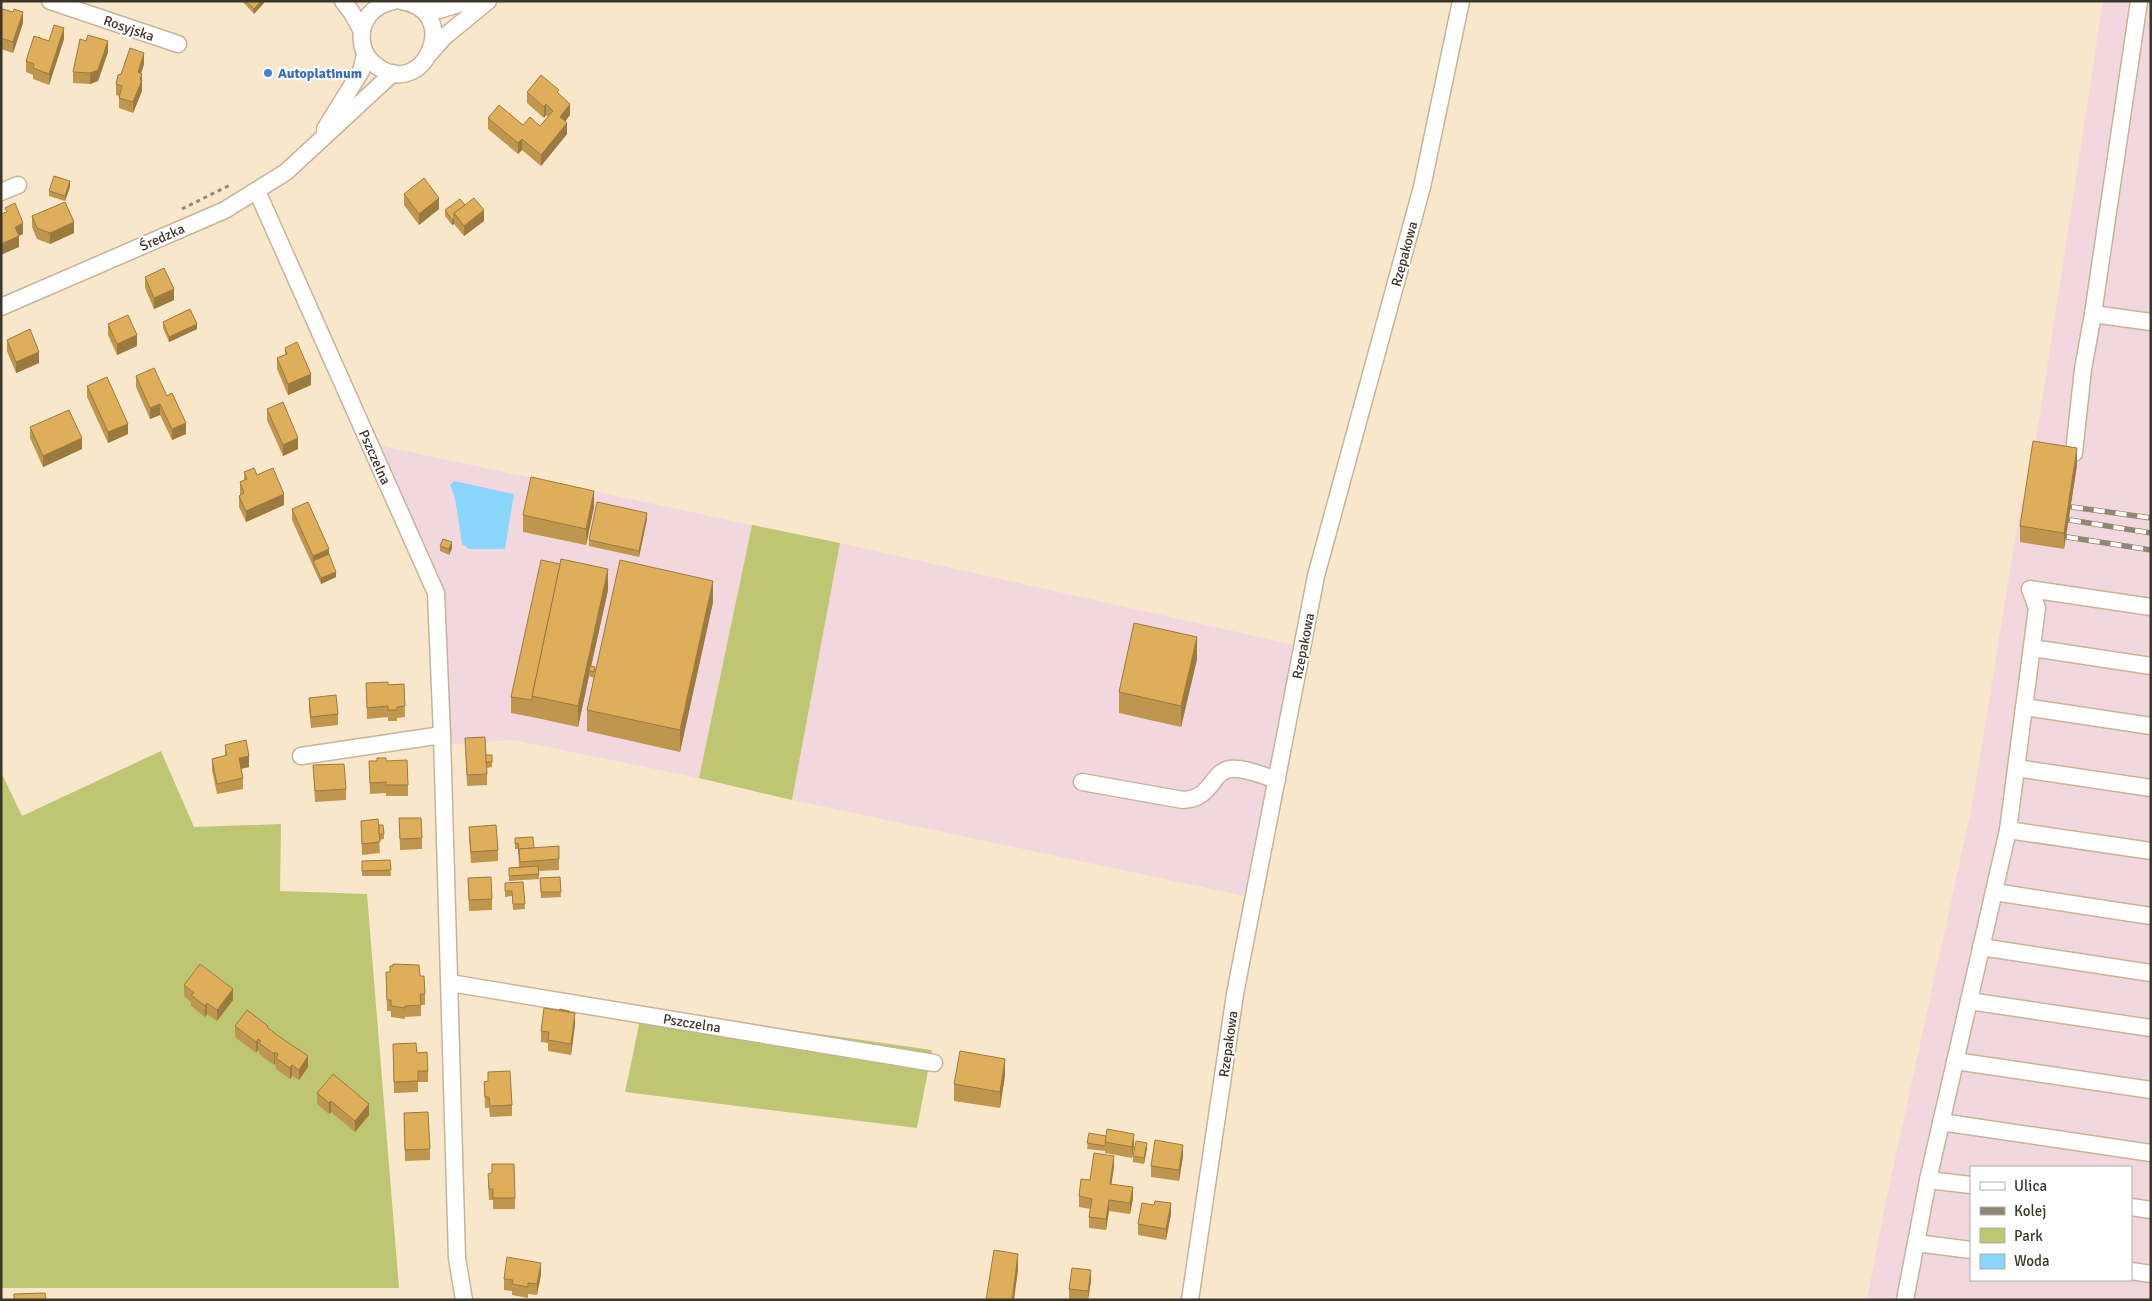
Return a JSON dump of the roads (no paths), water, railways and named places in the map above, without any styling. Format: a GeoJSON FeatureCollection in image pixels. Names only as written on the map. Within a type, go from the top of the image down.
{"type":"FeatureCollection","features":[{"type":"Feature","properties":{"kind":"street","name":"Rosyjska"},"geometry":{"type":"LineString","coordinates":[[50,1],[178,44]]}},
{"type":"Feature","properties":{"kind":"street"},"geometry":{"type":"LineString","coordinates":[[343,1],[362,31]]}},
{"type":"Feature","properties":{"kind":"street"},"geometry":{"type":"LineString","coordinates":[[420,8],[439,10],[468,1]]}},
{"type":"Feature","properties":{"kind":"street"},"geometry":{"type":"LineString","coordinates":[[431,52],[434,40],[433,28],[428,17],[420,8],[409,2],[391,2],[370,14],[362,31],[362,43],[372,64],[382,70],[393,73],[405,73],[416,69],[425,62],[431,52],[450,32],[488,1]]}},
{"type":"Feature","properties":{"kind":"street","name":"Rzepakowa"},"geometry":{"type":"LineString","coordinates":[[1190,1300],[1235,994],[1316,576],[1422,187],[1460,1]]}},
{"type":"Feature","properties":{"kind":"street"},"geometry":{"type":"LineString","coordinates":[[2074,453],[2082,369],[2093,314],[2139,1]]}},
{"type":"Feature","properties":{"kind":"street","name":"Średzka"},"geometry":{"type":"LineString","coordinates":[[312,148],[352,87],[361,71],[366,54]]}},
{"type":"Feature","properties":{"kind":"street","name":"Średzka"},"geometry":{"type":"LineString","coordinates":[[1,307],[225,210],[257,191],[286,172],[393,73]]}},
{"type":"Feature","properties":{"kind":"street"},"geometry":{"type":"LineString","coordinates":[[1,192],[18,185]]}},
{"type":"Feature","properties":{"kind":"street","name":"Pszczelna"},"geometry":{"type":"LineString","coordinates":[[257,191],[436,593],[450,983],[457,1258],[464,1300]]}},
{"type":"Feature","properties":{"kind":"street"},"geometry":{"type":"LineString","coordinates":[[2093,314],[2151,322]]}},
{"type":"Feature","properties":{"kind":"street"},"geometry":{"type":"LineString","coordinates":[[1905,1300],[1928,1180],[2008,830],[2037,608],[2030,590],[2151,608]]}},
{"type":"Feature","properties":{"kind":"street"},"geometry":{"type":"LineString","coordinates":[[2032,648],[2151,666]]}},
{"type":"Feature","properties":{"kind":"street"},"geometry":{"type":"LineString","coordinates":[[2024,707],[2151,726]]}},
{"type":"Feature","properties":{"kind":"street"},"geometry":{"type":"LineString","coordinates":[[301,756],[442,735]]}},
{"type":"Feature","properties":{"kind":"street"},"geometry":{"type":"LineString","coordinates":[[2016,768],[2151,788]]}},
{"type":"Feature","properties":{"kind":"street"},"geometry":{"type":"LineString","coordinates":[[1082,782],[1192,800],[1201,796],[1225,771],[1232,769],[1277,780]]}},
{"type":"Feature","properties":{"kind":"street"},"geometry":{"type":"LineString","coordinates":[[2008,830],[2151,851]]}},
{"type":"Feature","properties":{"kind":"street"},"geometry":{"type":"LineString","coordinates":[[1994,892],[2151,916]]}},
{"type":"Feature","properties":{"kind":"street"},"geometry":{"type":"LineString","coordinates":[[1981,947],[2151,973]]}},
{"type":"Feature","properties":{"kind":"street","name":"Pszczelna"},"geometry":{"type":"LineString","coordinates":[[450,983],[934,1063]]}},
{"type":"Feature","properties":{"kind":"street"},"geometry":{"type":"LineString","coordinates":[[1969,1001],[2151,1028]]}},
{"type":"Feature","properties":{"kind":"street"},"geometry":{"type":"LineString","coordinates":[[1955,1061],[2151,1090]]}},
{"type":"Feature","properties":{"kind":"street"},"geometry":{"type":"LineString","coordinates":[[1941,1122],[2151,1153]]}},
{"type":"Feature","properties":{"kind":"street"},"geometry":{"type":"LineString","coordinates":[[1928,1180],[1970,1185]]}},
{"type":"Feature","properties":{"kind":"street"},"geometry":{"type":"LineString","coordinates":[[2132,1207],[2151,1210]]}},
{"type":"Feature","properties":{"kind":"street"},"geometry":{"type":"LineString","coordinates":[[1916,1243],[1970,1250]]}},
{"type":"Feature","properties":{"kind":"street"},"geometry":{"type":"LineString","coordinates":[[2132,1271],[2151,1274]]}},
{"type":"Feature","properties":{"kind":"water"},"geometry":{"type":"Polygon","coordinates":[[[454,481],[514,494],[505,549],[469,549],[462,544],[455,498],[450,485],[454,481]]]}},
{"type":"Feature","properties":{"kind":"railway"},"geometry":{"type":"LineString","coordinates":[[2072,507],[2151,518]]}},
{"type":"Feature","properties":{"kind":"railway"},"geometry":{"type":"LineString","coordinates":[[2070,520],[2151,533]]}},
{"type":"Feature","properties":{"kind":"railway"},"geometry":{"type":"LineString","coordinates":[[2067,537],[2151,550]]}},
{"type":"Feature","properties":{"kind":"place","name":"Autoplatinum"},"geometry":{"type":"Point","coordinates":[268,73]}}]}
